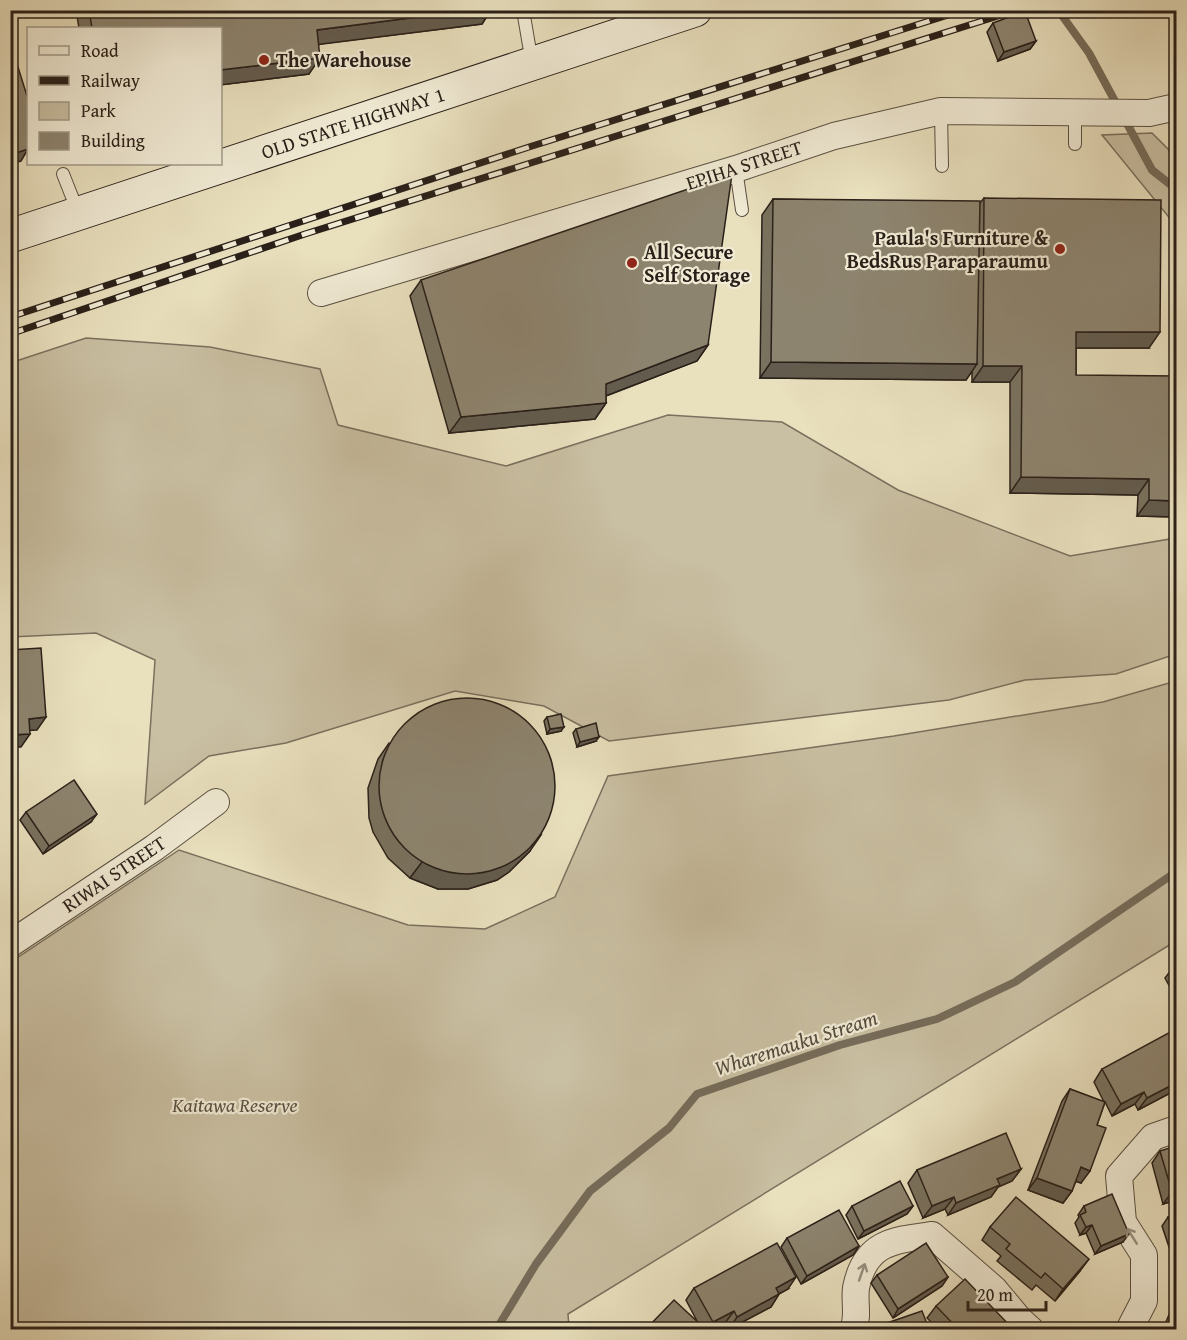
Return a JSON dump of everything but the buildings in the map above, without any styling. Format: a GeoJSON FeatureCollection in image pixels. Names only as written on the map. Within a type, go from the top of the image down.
{"type":"FeatureCollection","features":[{"type":"Feature","properties":{"kind":"main road","name":"OLD STATE HIGHWAY 1"},"geometry":{"type":"LineString","coordinates":[[10,236],[695,10]]}},
{"type":"Feature","properties":{"kind":"street","name":"EPIHA STREET"},"geometry":{"type":"LineString","coordinates":[[321,293],[736,169],[834,136],[941,111],[1149,113],[1176,106]]}},
{"type":"Feature","properties":{"kind":"street","name":"RIWAI STREET"},"geometry":{"type":"LineString","coordinates":[[10,944],[154,848],[216,802]]}},
{"type":"Feature","properties":{"kind":"street"},"geometry":{"type":"LineString","coordinates":[[1129,1329],[1144,1301],[1144,1255],[1123,1222],[1119,1176],[1153,1137],[1176,1130]]}},
{"type":"Feature","properties":{"kind":"street"},"geometry":{"type":"LineString","coordinates":[[853,1329],[856,1288],[866,1260],[888,1241],[932,1235],[994,1289],[1019,1320],[1031,1329]]}},
{"type":"Feature","properties":{"kind":"lane"},"geometry":{"type":"LineString","coordinates":[[523,10],[533,64]]}},
{"type":"Feature","properties":{"kind":"lane"},"geometry":{"type":"LineString","coordinates":[[941,111],[942,166]]}},
{"type":"Feature","properties":{"kind":"lane"},"geometry":{"type":"LineString","coordinates":[[1075,113],[1075,144]]}},
{"type":"Feature","properties":{"kind":"lane"},"geometry":{"type":"LineString","coordinates":[[736,169],[742,210]]}},
{"type":"Feature","properties":{"kind":"lane"},"geometry":{"type":"LineString","coordinates":[[63,174],[79,214]]}},
{"type":"Feature","properties":{"kind":"green space"},"geometry":{"type":"Polygon","coordinates":[[[1152,133],[1168,149],[1176,164],[1176,226],[1102,135],[1152,133]]]}},
{"type":"Feature","properties":{"kind":"green space"},"geometry":{"type":"Polygon","coordinates":[[[86,338],[210,347],[320,369],[338,425],[506,466],[668,415],[782,422],[898,490],[1070,556],[1176,538],[1176,654],[1116,674],[1025,680],[949,700],[609,741],[544,706],[455,691],[286,743],[209,756],[145,804],[155,660],[96,633],[11,637],[10,363],[86,338]]]}},
{"type":"Feature","properties":{"kind":"green space","name":"Kaitawa Reserve"},"geometry":{"type":"Polygon","coordinates":[[[1176,681],[1176,941],[568,1314],[569,1329],[11,1329],[11,962],[179,850],[408,925],[485,929],[555,897],[608,776],[894,736],[1103,702],[1176,681]]]}},
{"type":"Feature","properties":{"kind":"waterway","name":"Wharemauku Stream"},"geometry":{"type":"LineString","coordinates":[[1058,10],[1089,53],[1152,170],[1176,189]]}},
{"type":"Feature","properties":{"kind":"waterway","name":"Wharemauku Stream"},"geometry":{"type":"LineString","coordinates":[[496,1330],[536,1264],[590,1191],[669,1128],[697,1094],[840,1045],[937,1019],[1015,982],[1176,872]]}},
{"type":"Feature","properties":{"kind":"railway"},"geometry":{"type":"LineString","coordinates":[[10,317],[529,147],[964,10]]}},
{"type":"Feature","properties":{"kind":"railway"},"geometry":{"type":"LineString","coordinates":[[10,334],[305,234],[1017,10]]}},
{"type":"Feature","properties":{"kind":"place","name":"The Warehouse"},"geometry":{"type":"Point","coordinates":[264,60]}},
{"type":"Feature","properties":{"kind":"place","name":"Paula's Furniture & BedsRus Paraparaumu"},"geometry":{"type":"Point","coordinates":[1060,249]}},
{"type":"Feature","properties":{"kind":"place","name":"All Secure Self Storage"},"geometry":{"type":"Point","coordinates":[632,263]}}]}
